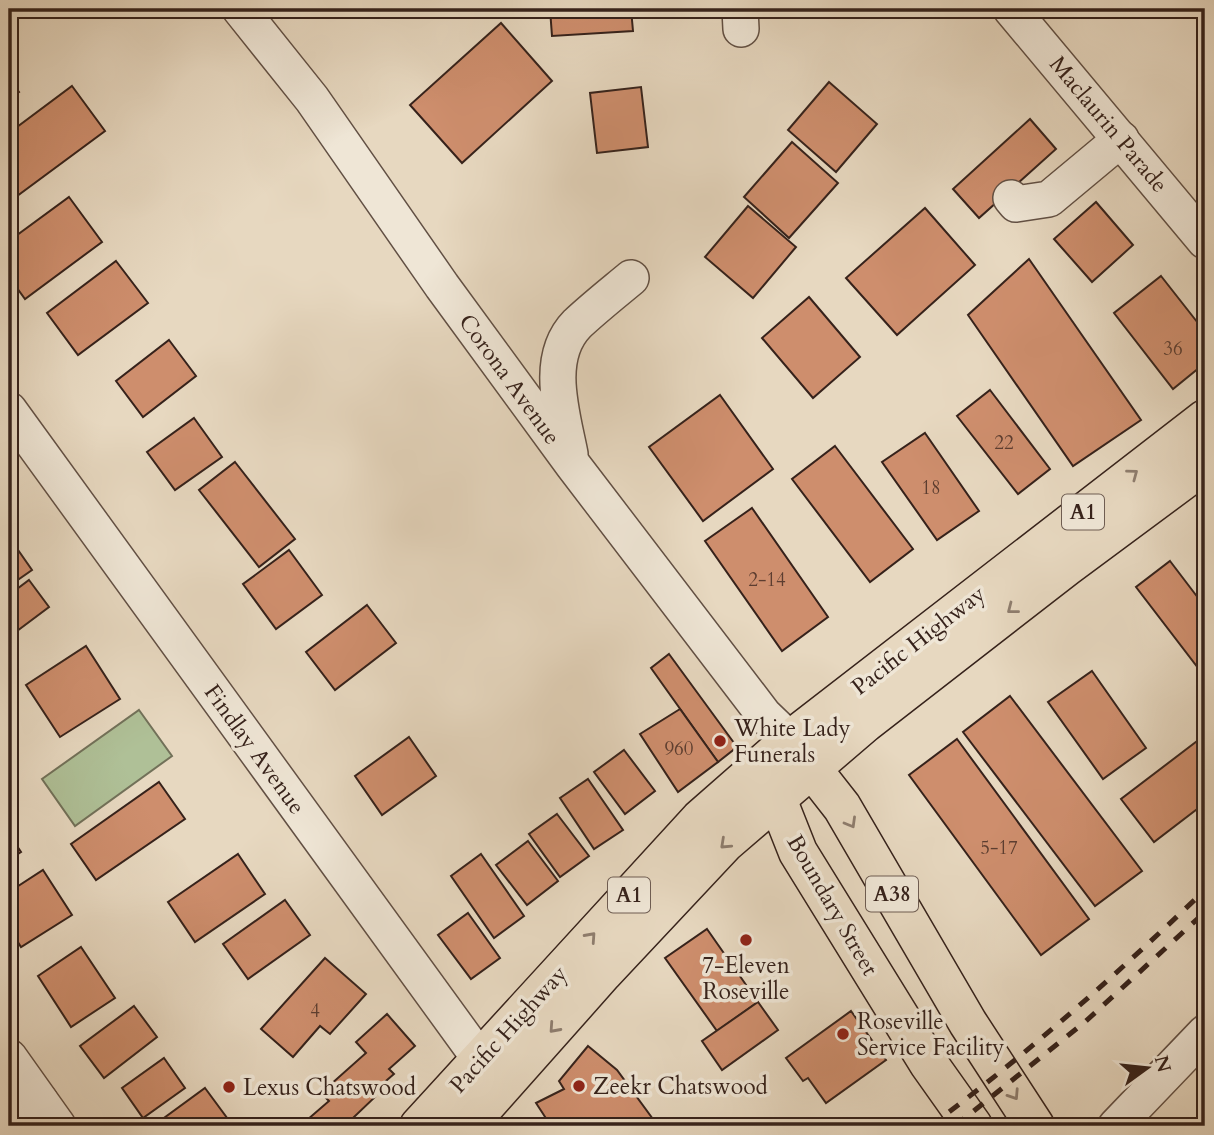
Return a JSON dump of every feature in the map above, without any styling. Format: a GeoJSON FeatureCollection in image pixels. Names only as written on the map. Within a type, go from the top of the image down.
{"type":"FeatureCollection","features":[{"type":"Feature","properties":{"kind":"highway","name":"Pacific Highway"},"geometry":{"type":"LineString","coordinates":[[467,1126],[490,1073],[686,832],[801,754],[1205,419]]}},
{"type":"Feature","properties":{"kind":"highway","name":"Pacific Highway"},"geometry":{"type":"LineString","coordinates":[[801,754],[865,723],[1205,464]]}},
{"type":"Feature","properties":{"kind":"highway"},"geometry":{"type":"LineString","coordinates":[[777,799],[801,754]]}},
{"type":"Feature","properties":{"kind":"highway","name":"A38"},"geometry":{"type":"LineString","coordinates":[[801,754],[842,807],[968,1023],[1035,1126]]}},
{"type":"Feature","properties":{"kind":"highway","name":"Pacific Highway"},"geometry":{"type":"LineString","coordinates":[[419,1126],[490,1073],[725,844],[777,799]]}},
{"type":"Feature","properties":{"kind":"highway","name":"Boundary Street"},"geometry":{"type":"LineString","coordinates":[[777,799],[798,852],[848,936],[929,1064],[973,1126]]}},
{"type":"Feature","properties":{"kind":"street","name":"Corona Avenue"},"geometry":{"type":"LineString","coordinates":[[240,9],[312,99],[442,286],[573,465],[764,715],[801,754]]}},
{"type":"Feature","properties":{"kind":"street","name":"Maclaurin Parade"},"geometry":{"type":"LineString","coordinates":[[1015,10],[1121,139],[1199,218]]}},
{"type":"Feature","properties":{"kind":"street"},"geometry":{"type":"LineString","coordinates":[[1011,198],[1016,204],[1049,199],[1121,139]]}},
{"type":"Feature","properties":{"kind":"street"},"geometry":{"type":"LineString","coordinates":[[573,465],[558,379],[559,357],[566,338],[576,325],[631,278]]}},
{"type":"Feature","properties":{"kind":"street","name":"Findlay Avenue"},"geometry":{"type":"LineString","coordinates":[[9,410],[490,1073]]}},
{"type":"Feature","properties":{"kind":"street"},"geometry":{"type":"LineString","coordinates":[[1116,1126],[1205,1032]]}},
{"type":"Feature","properties":{"kind":"street"},"geometry":{"type":"LineString","coordinates":[[9,1058],[36,1113]]}},
{"type":"Feature","properties":{"kind":"green space"},"geometry":{"type":"Polygon","coordinates":[[[139,710],[172,756],[75,826],[42,779],[139,710]]]}},
{"type":"Feature","properties":{"kind":"building"},"geometry":{"type":"Polygon","coordinates":[[[550,9],[631,9],[633,31],[552,36],[550,9]]]}},
{"type":"Feature","properties":{"kind":"building"},"geometry":{"type":"Polygon","coordinates":[[[501,23],[552,81],[462,163],[410,105],[501,23]]]}},
{"type":"Feature","properties":{"kind":"building"},"geometry":{"type":"Polygon","coordinates":[[[9,78],[19,92],[9,99],[9,78]]]}},
{"type":"Feature","properties":{"kind":"building"},"geometry":{"type":"Polygon","coordinates":[[[829,82],[877,124],[836,172],[788,130],[829,82]]]}},
{"type":"Feature","properties":{"kind":"building"},"geometry":{"type":"Polygon","coordinates":[[[72,86],[105,131],[9,202],[9,133],[72,86]]]}},
{"type":"Feature","properties":{"kind":"building"},"geometry":{"type":"Polygon","coordinates":[[[641,87],[648,147],[597,153],[590,93],[641,87]]]}},
{"type":"Feature","properties":{"kind":"building"},"geometry":{"type":"Polygon","coordinates":[[[1030,119],[1056,149],[979,218],[953,189],[1030,119]]]}},
{"type":"Feature","properties":{"kind":"building"},"geometry":{"type":"Polygon","coordinates":[[[792,142],[838,183],[789,238],[744,197],[792,142]]]}},
{"type":"Feature","properties":{"kind":"building"},"geometry":{"type":"Polygon","coordinates":[[[69,197],[102,242],[25,299],[9,277],[9,241],[69,197]]]}},
{"type":"Feature","properties":{"kind":"building"},"geometry":{"type":"Polygon","coordinates":[[[1096,202],[1133,245],[1092,282],[1054,239],[1096,202]]]}},
{"type":"Feature","properties":{"kind":"building"},"geometry":{"type":"Polygon","coordinates":[[[748,206],[796,247],[753,298],[705,257],[748,206]]]}},
{"type":"Feature","properties":{"kind":"building"},"geometry":{"type":"Polygon","coordinates":[[[925,208],[975,265],[897,335],[846,278],[925,208]]]}},
{"type":"Feature","properties":{"kind":"building"},"geometry":{"type":"Polygon","coordinates":[[[1029,259],[1141,420],[1073,466],[968,315],[1029,259]]]}},
{"type":"Feature","properties":{"kind":"building"},"geometry":{"type":"Polygon","coordinates":[[[116,261],[148,303],[78,355],[47,313],[116,261]]]}},
{"type":"Feature","properties":{"kind":"building"},"geometry":{"type":"Polygon","coordinates":[[[1161,276],[1205,332],[1205,363],[1173,389],[1114,313],[1161,276]]]}},
{"type":"Feature","properties":{"kind":"building"},"geometry":{"type":"Polygon","coordinates":[[[809,297],[860,357],[813,398],[762,338],[809,297]]]}},
{"type":"Feature","properties":{"kind":"building"},"geometry":{"type":"Polygon","coordinates":[[[169,340],[196,376],[143,417],[116,381],[169,340]]]}},
{"type":"Feature","properties":{"kind":"building"},"geometry":{"type":"Polygon","coordinates":[[[990,390],[1050,469],[1018,494],[957,416],[990,390]]]}},
{"type":"Feature","properties":{"kind":"building"},"geometry":{"type":"Polygon","coordinates":[[[720,395],[773,469],[703,521],[649,447],[720,395]]]}},
{"type":"Feature","properties":{"kind":"building"},"geometry":{"type":"Polygon","coordinates":[[[194,418],[222,457],[175,490],[147,452],[194,418]]]}},
{"type":"Feature","properties":{"kind":"building"},"geometry":{"type":"Polygon","coordinates":[[[925,433],[979,511],[937,540],[882,462],[925,433]]]}},
{"type":"Feature","properties":{"kind":"building"},"geometry":{"type":"Polygon","coordinates":[[[835,446],[913,549],[870,582],[792,479],[835,446]]]}},
{"type":"Feature","properties":{"kind":"building"},"geometry":{"type":"Polygon","coordinates":[[[235,462],[295,539],[259,567],[199,490],[235,462]]]}},
{"type":"Feature","properties":{"kind":"building"},"geometry":{"type":"Polygon","coordinates":[[[752,508],[828,617],[782,651],[705,541],[752,508]]]}},
{"type":"Feature","properties":{"kind":"building"},"geometry":{"type":"Polygon","coordinates":[[[9,537],[32,570],[9,586],[9,537]]]}},
{"type":"Feature","properties":{"kind":"building"},"geometry":{"type":"Polygon","coordinates":[[[289,550],[322,595],[276,629],[243,584],[289,550]]]}},
{"type":"Feature","properties":{"kind":"building"},"geometry":{"type":"Polygon","coordinates":[[[1170,561],[1205,607],[1205,677],[1136,587],[1170,561]]]}},
{"type":"Feature","properties":{"kind":"building"},"geometry":{"type":"Polygon","coordinates":[[[29,580],[49,607],[9,637],[9,595],[29,580]]]}},
{"type":"Feature","properties":{"kind":"building"},"geometry":{"type":"Polygon","coordinates":[[[367,605],[396,643],[335,690],[306,652],[367,605]]]}},
{"type":"Feature","properties":{"kind":"building"},"geometry":{"type":"Polygon","coordinates":[[[86,646],[120,699],[60,737],[26,685],[86,646]]]}},
{"type":"Feature","properties":{"kind":"building"},"geometry":{"type":"Polygon","coordinates":[[[669,654],[737,747],[718,762],[651,668],[669,654]]]}},
{"type":"Feature","properties":{"kind":"building"},"geometry":{"type":"Polygon","coordinates":[[[1092,671],[1146,748],[1103,779],[1048,702],[1092,671]]]}},
{"type":"Feature","properties":{"kind":"building"},"geometry":{"type":"Polygon","coordinates":[[[1010,696],[1142,871],[1095,906],[963,732],[1010,696]]]}},
{"type":"Feature","properties":{"kind":"building"},"geometry":{"type":"Polygon","coordinates":[[[680,709],[718,762],[678,792],[640,734],[680,709]]]}},
{"type":"Feature","properties":{"kind":"building"},"geometry":{"type":"Polygon","coordinates":[[[1205,735],[1205,803],[1154,842],[1121,799],[1205,735]]]}},
{"type":"Feature","properties":{"kind":"building"},"geometry":{"type":"Polygon","coordinates":[[[409,737],[436,776],[382,815],[355,776],[409,737]]]}},
{"type":"Feature","properties":{"kind":"building"},"geometry":{"type":"Polygon","coordinates":[[[957,739],[1089,919],[1041,955],[909,775],[957,739]]]}},
{"type":"Feature","properties":{"kind":"building"},"geometry":{"type":"Polygon","coordinates":[[[624,750],[655,791],[625,814],[594,772],[624,750]]]}},
{"type":"Feature","properties":{"kind":"building"},"geometry":{"type":"Polygon","coordinates":[[[588,779],[623,830],[594,849],[560,798],[588,779]]]}},
{"type":"Feature","properties":{"kind":"building"},"geometry":{"type":"Polygon","coordinates":[[[159,782],[185,819],[96,880],[71,844],[159,782]]]}},
{"type":"Feature","properties":{"kind":"building"},"geometry":{"type":"Polygon","coordinates":[[[557,814],[589,856],[560,877],[529,834],[557,814]]]}},
{"type":"Feature","properties":{"kind":"building"},"geometry":{"type":"Polygon","coordinates":[[[9,834],[21,852],[9,860],[9,834]]]}},
{"type":"Feature","properties":{"kind":"building"},"geometry":{"type":"Polygon","coordinates":[[[528,841],[558,881],[527,905],[496,865],[528,841]]]}},
{"type":"Feature","properties":{"kind":"building"},"geometry":{"type":"Polygon","coordinates":[[[238,854],[265,894],[195,942],[168,902],[238,854]]]}},
{"type":"Feature","properties":{"kind":"building"},"geometry":{"type":"Polygon","coordinates":[[[481,854],[524,916],[494,938],[451,876],[481,854]]]}},
{"type":"Feature","properties":{"kind":"building"},"geometry":{"type":"Polygon","coordinates":[[[43,870],[72,915],[21,947],[9,928],[9,892],[43,870]]]}},
{"type":"Feature","properties":{"kind":"building"},"geometry":{"type":"Polygon","coordinates":[[[285,900],[310,935],[248,979],[223,944],[285,900]]]}},
{"type":"Feature","properties":{"kind":"building"},"geometry":{"type":"Polygon","coordinates":[[[468,913],[500,958],[471,979],[438,935],[468,913]]]}},
{"type":"Feature","properties":{"kind":"building"},"geometry":{"type":"Polygon","coordinates":[[[707,929],[758,1002],[717,1031],[665,958],[707,929]]]}},
{"type":"Feature","properties":{"kind":"building"},"geometry":{"type":"Polygon","coordinates":[[[81,947],[115,998],[71,1027],[38,976],[81,947]]]}},
{"type":"Feature","properties":{"kind":"building"},"geometry":{"type":"Polygon","coordinates":[[[325,958],[366,994],[330,1034],[320,1026],[293,1057],[261,1029],[325,958]]]}},
{"type":"Feature","properties":{"kind":"building"},"geometry":{"type":"Polygon","coordinates":[[[758,1002],[778,1030],[722,1070],[702,1041],[758,1002]]]}},
{"type":"Feature","properties":{"kind":"building"},"geometry":{"type":"Polygon","coordinates":[[[134,1006],[157,1037],[104,1078],[80,1046],[134,1006]]]}},
{"type":"Feature","properties":{"kind":"building","name":"Roseville Service Facility"},"geometry":{"type":"Polygon","coordinates":[[[851,1011],[886,1060],[826,1103],[808,1078],[803,1081],[786,1058],[851,1011]]]}},
{"type":"Feature","properties":{"kind":"building"},"geometry":{"type":"Polygon","coordinates":[[[387,1014],[415,1046],[389,1069],[394,1074],[372,1093],[375,1097],[354,1117],[358,1121],[352,1126],[313,1126],[307,1120],[329,1101],[321,1093],[366,1053],[356,1042],[387,1014]]]}},
{"type":"Feature","properties":{"kind":"building"},"geometry":{"type":"Polygon","coordinates":[[[588,1046],[617,1070],[658,1126],[551,1126],[536,1103],[564,1089],[559,1081],[588,1046]]]}},
{"type":"Feature","properties":{"kind":"building"},"geometry":{"type":"Polygon","coordinates":[[[164,1058],[185,1088],[143,1118],[122,1088],[164,1058]]]}},
{"type":"Feature","properties":{"kind":"building"},"geometry":{"type":"Polygon","coordinates":[[[205,1088],[233,1126],[153,1126],[205,1088]]]}},
{"type":"Feature","properties":{"kind":"railway"},"geometry":{"type":"LineString","coordinates":[[930,1126],[1002,1071],[1071,1012],[1205,890]]}},
{"type":"Feature","properties":{"kind":"railway"},"geometry":{"type":"LineString","coordinates":[[955,1126],[1086,1021],[1205,912]]}},
{"type":"Feature","properties":{"kind":"place","name":"White Lady Funerals"},"geometry":{"type":"Point","coordinates":[720,741]}},
{"type":"Feature","properties":{"kind":"place","name":"7-Eleven Roseville"},"geometry":{"type":"Point","coordinates":[746,940]}},
{"type":"Feature","properties":{"kind":"place","name":"Roseville Service Facility"},"geometry":{"type":"Point","coordinates":[843,1034]}},
{"type":"Feature","properties":{"kind":"place","name":"Zeekr Chatswood"},"geometry":{"type":"Point","coordinates":[579,1086]}},
{"type":"Feature","properties":{"kind":"place","name":"Lexus Chatswood"},"geometry":{"type":"Point","coordinates":[229,1087]}}]}
